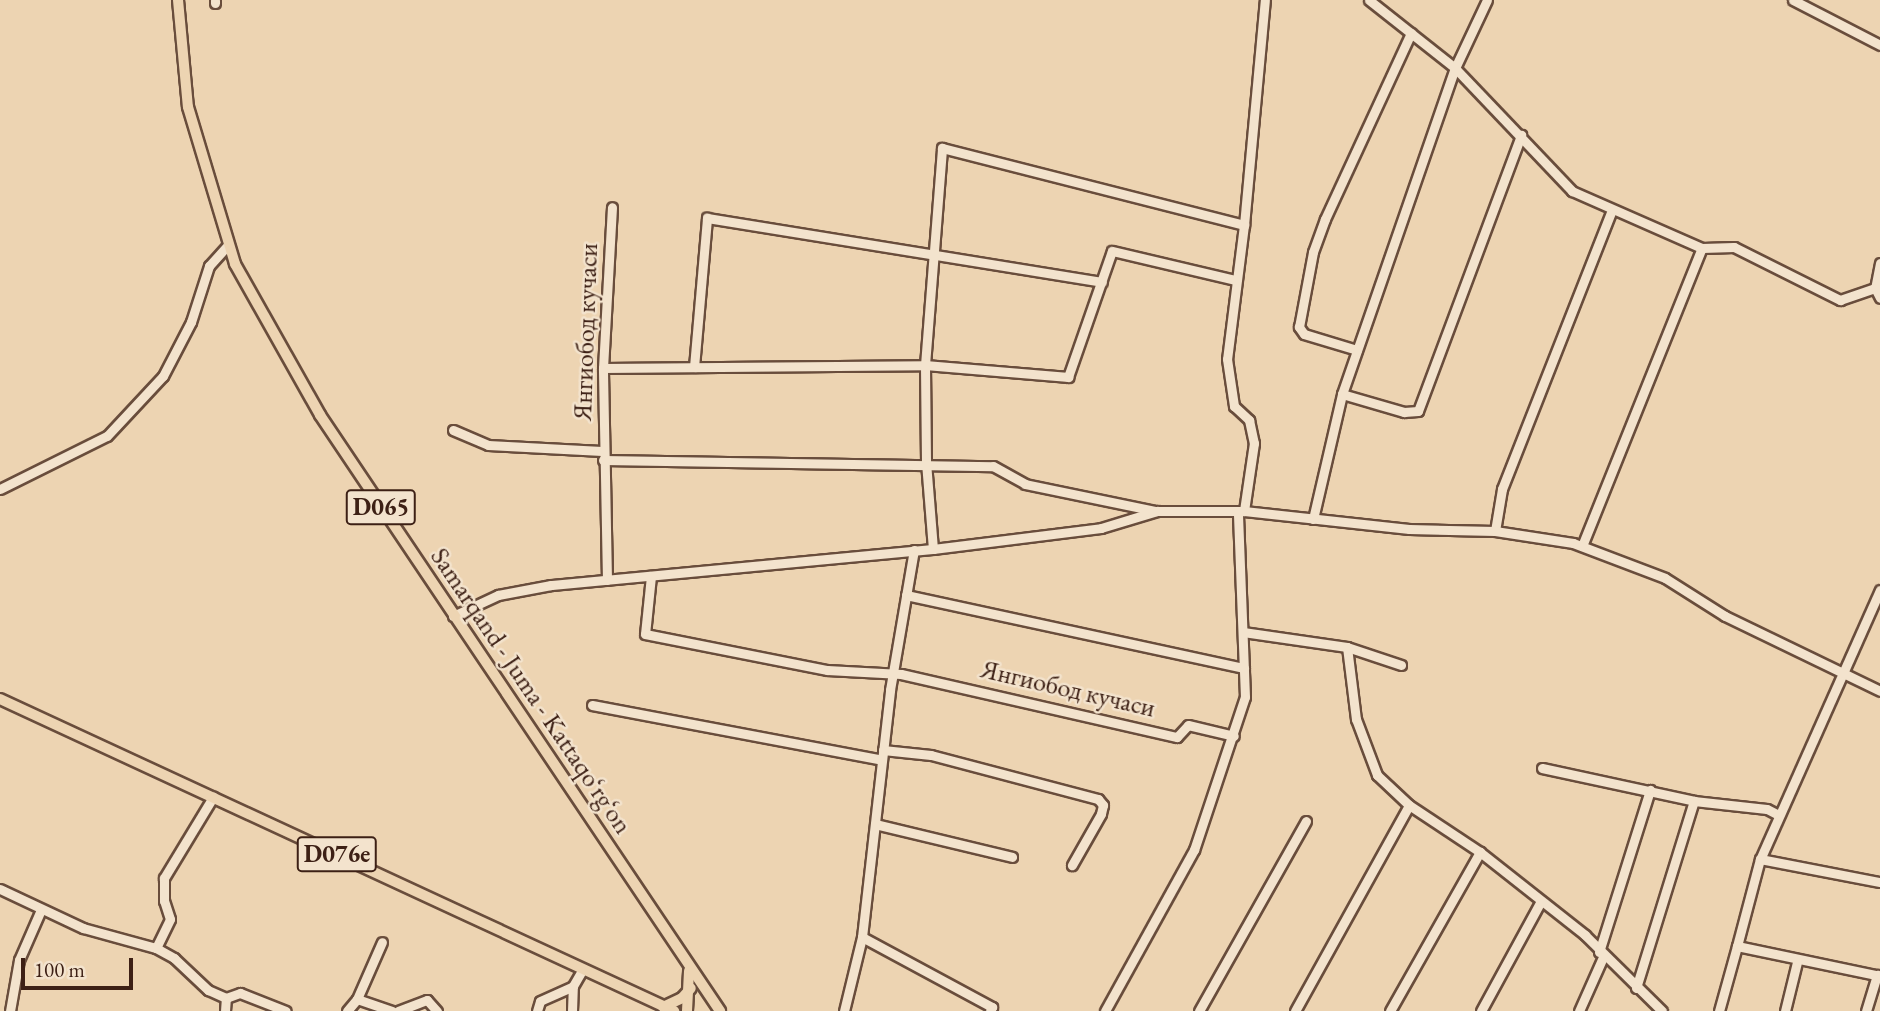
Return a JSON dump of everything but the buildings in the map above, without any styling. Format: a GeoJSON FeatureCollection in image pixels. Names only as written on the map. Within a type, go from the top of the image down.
{"type":"FeatureCollection","features":[{"type":"Feature","properties":{"kind":"main road","name":"Samarqand - Juma - Kattaqo‘rg‘on"},"geometry":{"type":"LineString","coordinates":[[178,0],[188,107],[228,245],[320,415],[720,1011]]}},
{"type":"Feature","properties":{"kind":"main road","name":"D076e"},"geometry":{"type":"LineString","coordinates":[[0,699],[668,1009]]}},
{"type":"Feature","properties":{"kind":"main road","name":"D065"},"geometry":{"type":"LineString","coordinates":[[687,1011],[691,988],[689,968]]}},
{"type":"Feature","properties":{"kind":"main road"},"geometry":{"type":"LineString","coordinates":[[668,1009],[691,988]]}},
{"type":"Feature","properties":{"kind":"street"},"geometry":{"type":"LineString","coordinates":[[1105,1011],[1194,850],[1245,697],[1241,511],[1254,443],[1249,420],[1234,405],[1227,359],[1244,225],[1265,0]]}},
{"type":"Feature","properties":{"kind":"street"},"geometry":{"type":"LineString","coordinates":[[1368,0],[1455,68],[1572,191],[1702,248],[1734,247],[1840,300],[1875,288]]}},
{"type":"Feature","properties":{"kind":"street"},"geometry":{"type":"LineString","coordinates":[[1313,519],[1342,394],[1455,68],[1487,0]]}},
{"type":"Feature","properties":{"kind":"street"},"geometry":{"type":"LineString","coordinates":[[1793,0],[1880,45]]}},
{"type":"Feature","properties":{"kind":"street"},"geometry":{"type":"LineString","coordinates":[[1357,350],[1304,334],[1299,327],[1313,252],[1325,219],[1410,33]]}},
{"type":"Feature","properties":{"kind":"street"},"geometry":{"type":"LineString","coordinates":[[1342,394],[1405,412],[1418,411],[1521,135]]}},
{"type":"Feature","properties":{"kind":"street"},"geometry":{"type":"LineString","coordinates":[[933,548],[926,462],[925,365],[931,253],[942,148],[1244,225]]}},
{"type":"Feature","properties":{"kind":"street","name":"Янгиобод кучаси"},"geometry":{"type":"LineString","coordinates":[[607,580],[603,368],[612,207]]}},
{"type":"Feature","properties":{"kind":"street"},"geometry":{"type":"LineString","coordinates":[[1494,531],[1502,489],[1612,210]]}},
{"type":"Feature","properties":{"kind":"street"},"geometry":{"type":"LineString","coordinates":[[694,367],[707,218],[1102,282]]}},
{"type":"Feature","properties":{"kind":"street"},"geometry":{"type":"LineString","coordinates":[[0,489],[107,436],[163,376],[191,322],[209,266],[228,245]]}},
{"type":"Feature","properties":{"kind":"street"},"geometry":{"type":"LineString","coordinates":[[1582,546],[1702,248]]}},
{"type":"Feature","properties":{"kind":"street"},"geometry":{"type":"LineString","coordinates":[[603,368],[925,365],[1068,377],[1112,251],[1236,280]]}},
{"type":"Feature","properties":{"kind":"street"},"geometry":{"type":"LineString","coordinates":[[1880,263],[1875,288],[1880,298]]}},
{"type":"Feature","properties":{"kind":"street"},"geometry":{"type":"LineString","coordinates":[[453,430],[488,444],[603,456]]}},
{"type":"Feature","properties":{"kind":"street","name":"Янгиобод кучаси"},"geometry":{"type":"LineString","coordinates":[[603,456],[926,462],[993,466],[1025,484],[1157,511],[1241,511],[1409,529],[1494,531],[1582,546],[1665,578],[1724,615],[1880,691]]}},
{"type":"Feature","properties":{"kind":"street","name":"Янгиобод кучаси"},"geometry":{"type":"LineString","coordinates":[[453,616],[498,595],[607,580],[914,550],[1101,528],[1157,511]]}},
{"type":"Feature","properties":{"kind":"street"},"geometry":{"type":"LineString","coordinates":[[844,1011],[862,937],[892,675],[914,550]]}},
{"type":"Feature","properties":{"kind":"street","name":"Янгиобод кучаси"},"geometry":{"type":"LineString","coordinates":[[651,576],[645,634],[827,670],[892,675],[1029,700],[1177,737],[1188,725],[1234,736]]}},
{"type":"Feature","properties":{"kind":"street"},"geometry":{"type":"LineString","coordinates":[[1719,1011],[1760,859],[1846,674],[1880,590]]}},
{"type":"Feature","properties":{"kind":"street"},"geometry":{"type":"LineString","coordinates":[[906,595],[1244,668]]}},
{"type":"Feature","properties":{"kind":"street"},"geometry":{"type":"LineString","coordinates":[[1243,632],[1347,647],[1401,665]]}},
{"type":"Feature","properties":{"kind":"street"},"geometry":{"type":"LineString","coordinates":[[1347,647],[1356,719],[1377,775],[1409,805],[1480,852],[1585,935],[1601,955],[1662,1011]]}},
{"type":"Feature","properties":{"kind":"street"},"geometry":{"type":"LineString","coordinates":[[592,705],[882,755],[931,755],[1098,799],[1103,805],[1101,814],[1072,865]]}},
{"type":"Feature","properties":{"kind":"street"},"geometry":{"type":"LineString","coordinates":[[1542,768],[1694,801],[1767,809],[1779,815]]}},
{"type":"Feature","properties":{"kind":"street"},"geometry":{"type":"LineString","coordinates":[[1579,1011],[1601,955],[1650,790]]}},
{"type":"Feature","properties":{"kind":"street"},"geometry":{"type":"LineString","coordinates":[[156,948],[170,919],[163,901],[164,878],[206,816],[213,797]]}},
{"type":"Feature","properties":{"kind":"street"},"geometry":{"type":"LineString","coordinates":[[1636,988],[1694,801]]}},
{"type":"Feature","properties":{"kind":"street"},"geometry":{"type":"LineString","coordinates":[[1295,1011],[1409,805]]}},
{"type":"Feature","properties":{"kind":"street"},"geometry":{"type":"LineString","coordinates":[[1199,1011],[1306,821]]}},
{"type":"Feature","properties":{"kind":"street"},"geometry":{"type":"LineString","coordinates":[[875,824],[1012,857]]}},
{"type":"Feature","properties":{"kind":"street"},"geometry":{"type":"LineString","coordinates":[[1390,1011],[1480,852]]}},
{"type":"Feature","properties":{"kind":"street"},"geometry":{"type":"LineString","coordinates":[[1760,859],[1880,881]]}},
{"type":"Feature","properties":{"kind":"street"},"geometry":{"type":"LineString","coordinates":[[0,889],[40,912],[156,948],[208,990],[226,998],[240,993],[286,1011]]}},
{"type":"Feature","properties":{"kind":"street"},"geometry":{"type":"LineString","coordinates":[[1481,1011],[1541,901]]}},
{"type":"Feature","properties":{"kind":"street"},"geometry":{"type":"LineString","coordinates":[[10,1011],[19,960],[40,912]]}},
{"type":"Feature","properties":{"kind":"street"},"geometry":{"type":"LineString","coordinates":[[862,937],[992,1007],[990,1011]]}},
{"type":"Feature","properties":{"kind":"street"},"geometry":{"type":"LineString","coordinates":[[347,1011],[357,999],[382,942]]}},
{"type":"Feature","properties":{"kind":"street"},"geometry":{"type":"LineString","coordinates":[[1737,946],[1797,962],[1878,976],[1867,1011]]}},
{"type":"Feature","properties":{"kind":"street"},"geometry":{"type":"LineString","coordinates":[[1785,1011],[1797,962]]}},
{"type":"Feature","properties":{"kind":"street"},"geometry":{"type":"LineString","coordinates":[[572,1011],[573,986],[583,969]]}},
{"type":"Feature","properties":{"kind":"street"},"geometry":{"type":"LineString","coordinates":[[537,1011],[541,1001],[573,986]]}},
{"type":"Feature","properties":{"kind":"street"},"geometry":{"type":"LineString","coordinates":[[225,1011],[226,998]]}},
{"type":"Feature","properties":{"kind":"street"},"geometry":{"type":"LineString","coordinates":[[357,999],[392,1011]]}},
{"type":"Feature","properties":{"kind":"street"},"geometry":{"type":"LineString","coordinates":[[398,1011],[427,1000],[437,1011]]}}]}
